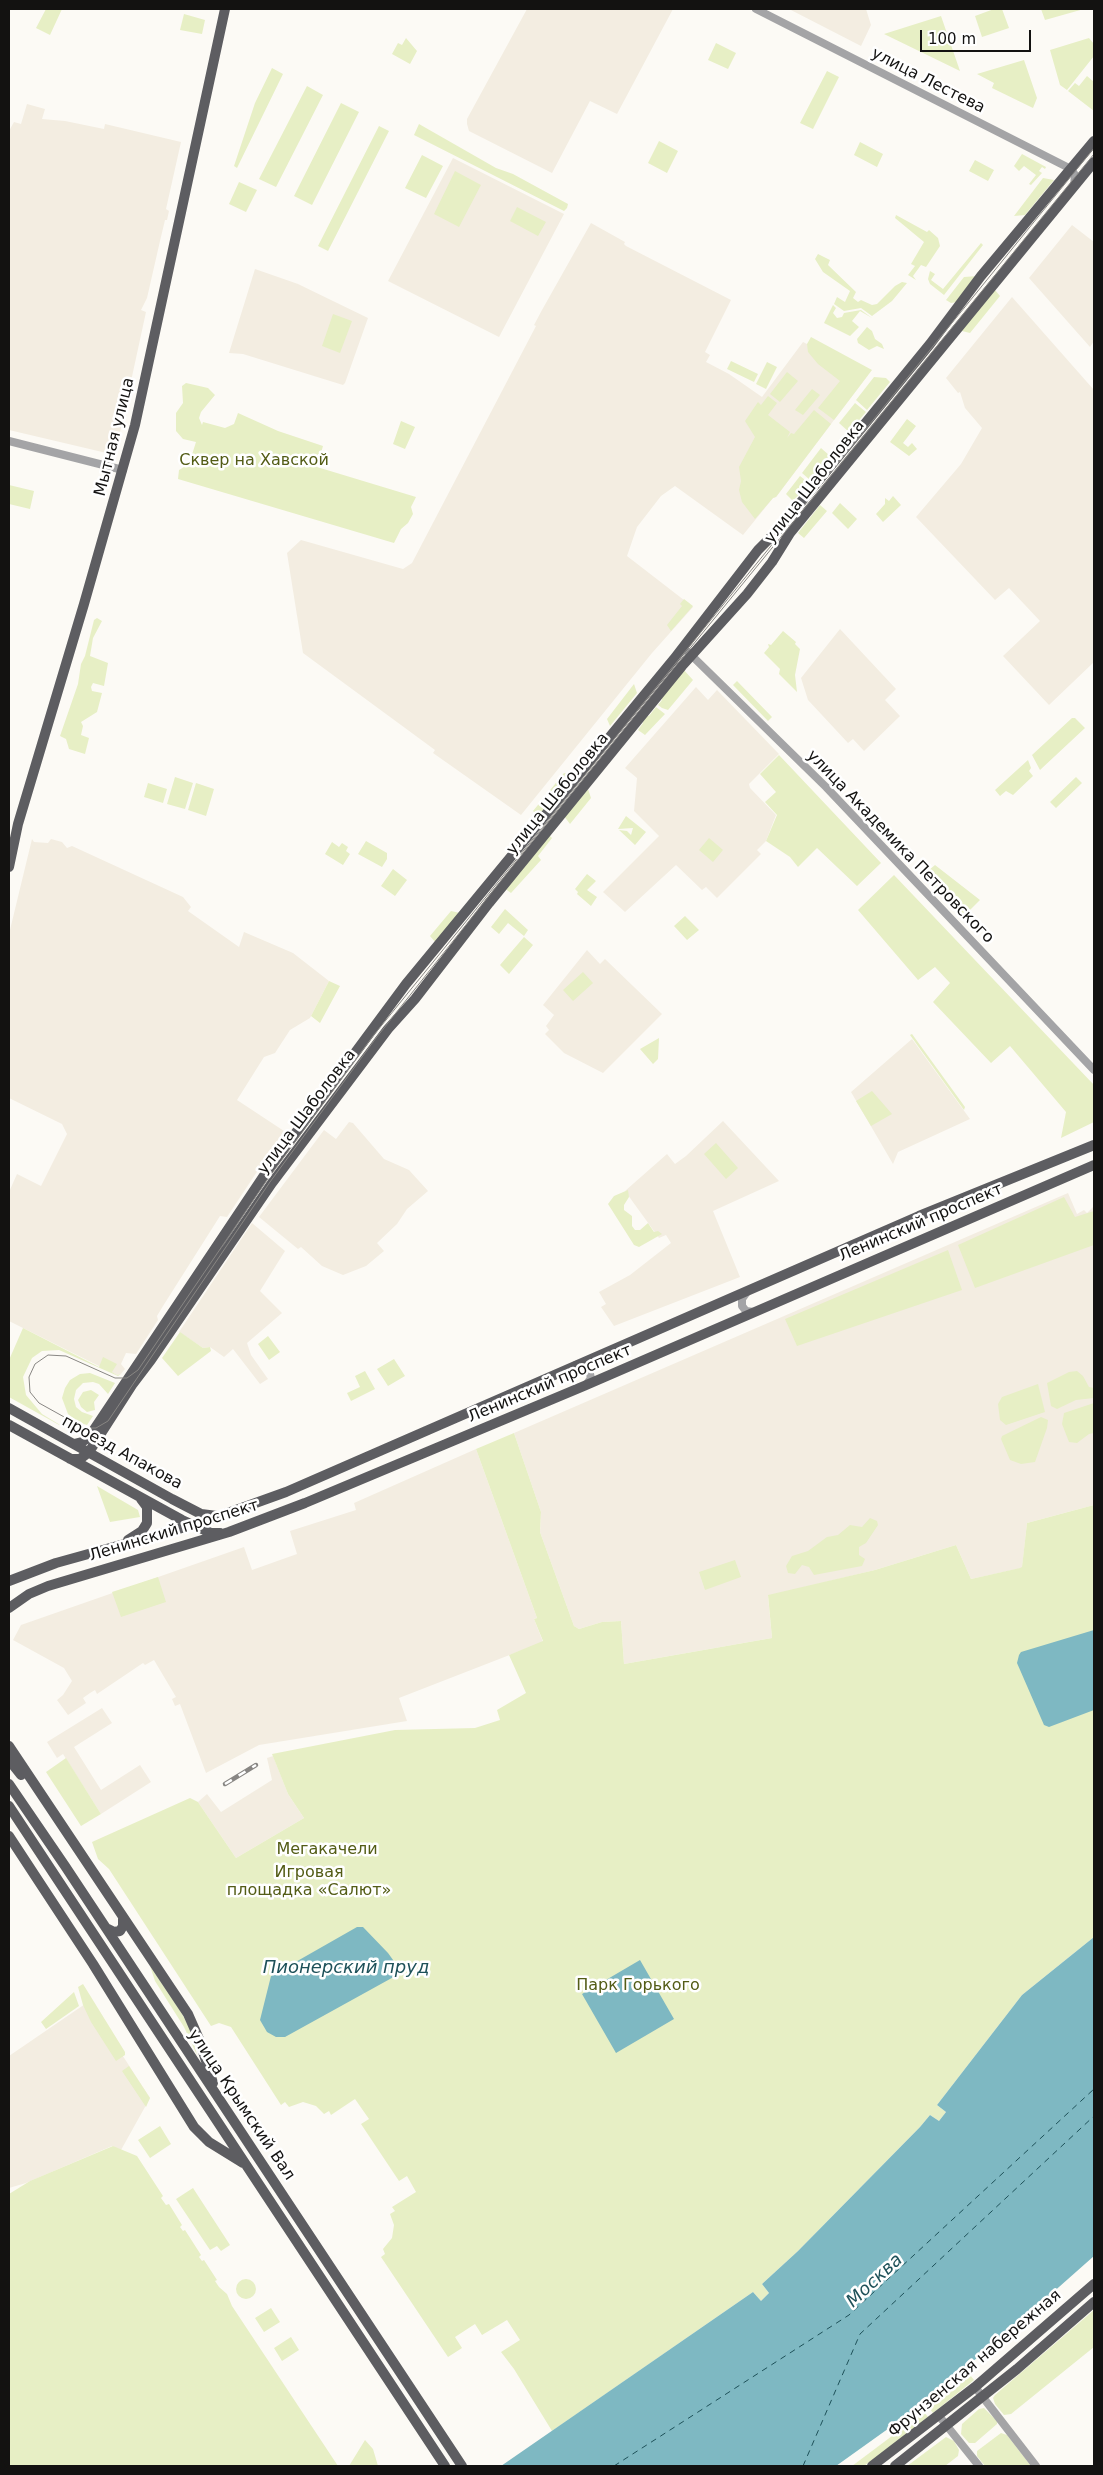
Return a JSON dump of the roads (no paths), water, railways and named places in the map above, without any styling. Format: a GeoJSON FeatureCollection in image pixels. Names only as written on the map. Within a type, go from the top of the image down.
{"type":"FeatureCollection","features":[{"type":"Feature","properties":{"kind":"main road","name":"Мытная улица"},"geometry":{"type":"LineString","coordinates":[[9,867],[18,824],[123,470],[143,391],[225,9]]}},
{"type":"Feature","properties":{"kind":"main road","name":"улица Шаболовка"},"geometry":{"type":"LineString","coordinates":[[74,1444],[82,1442],[89,1437],[263,1177],[406,984],[682,647],[758,550],[779,529],[930,344],[976,282],[1094,141]]}},
{"type":"Feature","properties":{"kind":"main road","name":"улица Шаболовка"},"geometry":{"type":"LineString","coordinates":[[88,1452],[272,1183],[366,1058],[558,817],[691,655],[747,594],[772,562],[790,532],[1094,162]]}},
{"type":"Feature","properties":{"kind":"main road","name":"Ленинский проспект"},"geometry":{"type":"LineString","coordinates":[[9,1580],[43,1567],[223,1516],[286,1492],[574,1365],[962,1198],[1094,1145]]}},
{"type":"Feature","properties":{"kind":"main road","name":"Ленинский проспект"},"geometry":{"type":"LineString","coordinates":[[9,1608],[29,1594],[48,1586],[229,1532],[305,1503],[584,1386],[1094,1165]]}},
{"type":"Feature","properties":{"kind":"main road","name":"проезд Апакова"},"geometry":{"type":"LineString","coordinates":[[9,1408],[201,1514],[223,1516]]}},
{"type":"Feature","properties":{"kind":"main road"},"geometry":{"type":"LineString","coordinates":[[11,1426],[10,1417],[14,1414],[20,1414]]}},
{"type":"Feature","properties":{"kind":"main road","name":"проезд Апакова"},"geometry":{"type":"LineString","coordinates":[[11,1426],[193,1525],[211,1533],[229,1532]]}},
{"type":"Feature","properties":{"kind":"main road"},"geometry":{"type":"LineString","coordinates":[[70,1459],[80,1459],[88,1452]]}},
{"type":"Feature","properties":{"kind":"main road"},"geometry":{"type":"LineString","coordinates":[[118,1546],[142,1531],[147,1523],[147,1506],[134,1494]]}},
{"type":"Feature","properties":{"kind":"main road"},"geometry":{"type":"LineString","coordinates":[[9,1746],[188,2014],[199,2039],[211,2079],[221,2103]]}},
{"type":"Feature","properties":{"kind":"main road"},"geometry":{"type":"LineString","coordinates":[[9,1760],[48,1806]]}},
{"type":"Feature","properties":{"kind":"main road","name":"улица Крымский Вал"},"geometry":{"type":"LineString","coordinates":[[9,1784],[462,2466]]}},
{"type":"Feature","properties":{"kind":"main road","name":"улица Крымский Вал"},"geometry":{"type":"LineString","coordinates":[[9,1806],[445,2466]]}},
{"type":"Feature","properties":{"kind":"main road"},"geometry":{"type":"LineString","coordinates":[[9,1836],[93,1964],[194,2127],[209,2142],[247,2166]]}},
{"type":"Feature","properties":{"kind":"main road"},"geometry":{"type":"LineString","coordinates":[[106,1928],[114,1932],[120,1931],[123,1926],[123,1919]]}},
{"type":"Feature","properties":{"kind":"main road","name":"Фрунзенская набережная"},"geometry":{"type":"LineString","coordinates":[[872,2466],[975,2387],[1094,2284]]}},
{"type":"Feature","properties":{"kind":"main road","name":"Фрунзенская набережная"},"geometry":{"type":"LineString","coordinates":[[895,2466],[984,2397],[1094,2302]]}},
{"type":"Feature","properties":{"kind":"street","name":"улица Лестева"},"geometry":{"type":"LineString","coordinates":[[756,9],[1071,169]]}},
{"type":"Feature","properties":{"kind":"street"},"geometry":{"type":"LineString","coordinates":[[1071,169],[1075,175],[1073,187]]}},
{"type":"Feature","properties":{"kind":"street"},"geometry":{"type":"LineString","coordinates":[[9,441],[123,470]]}},
{"type":"Feature","properties":{"kind":"street","name":"улица Академика Петровского"},"geometry":{"type":"LineString","coordinates":[[682,647],[826,788],[1094,1070]]}},
{"type":"Feature","properties":{"kind":"street"},"geometry":{"type":"LineString","coordinates":[[747,1292],[742,1299],[742,1306],[746,1311],[755,1312]]}},
{"type":"Feature","properties":{"kind":"street"},"geometry":{"type":"LineString","coordinates":[[574,1365],[585,1366],[589,1370],[591,1378],[584,1386]]}},
{"type":"Feature","properties":{"kind":"street"},"geometry":{"type":"LineString","coordinates":[[975,2387],[1036,2466]]}},
{"type":"Feature","properties":{"kind":"street"},"geometry":{"type":"LineString","coordinates":[[939,2416],[979,2466]]}},
{"type":"Feature","properties":{"kind":"water"},"geometry":{"type":"Polygon","coordinates":[[[1094,1630],[1094,1710],[1049,1727],[1044,1725],[1017,1663],[1019,1655],[1021,1652],[1094,1630]]]}},
{"type":"Feature","properties":{"kind":"water","name":"Пионерский пруд"},"geometry":{"type":"Polygon","coordinates":[[[357,1927],[363,1927],[388,1953],[401,1971],[399,1974],[285,2037],[276,2037],[267,2032],[260,2020],[271,1976],[357,1927]]]}},
{"type":"Feature","properties":{"kind":"water","name":"Москва"},"geometry":{"type":"Polygon","coordinates":[[[1094,1937],[1094,2256],[1007,2333],[913,2411],[836,2466],[501,2466],[753,2292],[761,2301],[769,2293],[762,2284],[798,2251],[930,2115],[939,2121],[946,2112],[937,2105],[1022,1995],[1094,1937]]]}},
{"type":"Feature","properties":{"kind":"water"},"geometry":{"type":"Polygon","coordinates":[[[640,1960],[674,2019],[616,2053],[582,1994],[640,1960]]]}},
{"type":"Feature","properties":{"kind":"tram line"},"geometry":{"type":"LineString","coordinates":[[1094,148],[373,1036],[267,1180],[138,1370],[127,1378],[115,1378],[66,1356],[48,1355],[35,1364],[29,1377],[30,1392],[39,1403],[84,1428],[96,1428],[108,1421],[270,1182],[376,1038],[535,838],[1094,154]]}},
{"type":"Feature","properties":{"kind":"railway"},"geometry":{"type":"LineString","coordinates":[[225,1784],[256,1765]]}},
{"type":"Feature","properties":{"kind":"park label","name":"Сквер на Хавской"},"geometry":{"type":"Point","coordinates":[254,461]}},
{"type":"Feature","properties":{"kind":"park label","name":"Мегакачели"},"geometry":{"type":"Point","coordinates":[327,1850]}},
{"type":"Feature","properties":{"kind":"park label","name":"Игровая площадка «Салют»"},"geometry":{"type":"Point","coordinates":[309,1882]}},
{"type":"Feature","properties":{"kind":"park label","name":"Парк Горького"},"geometry":{"type":"Point","coordinates":[638,1986]}}]}
